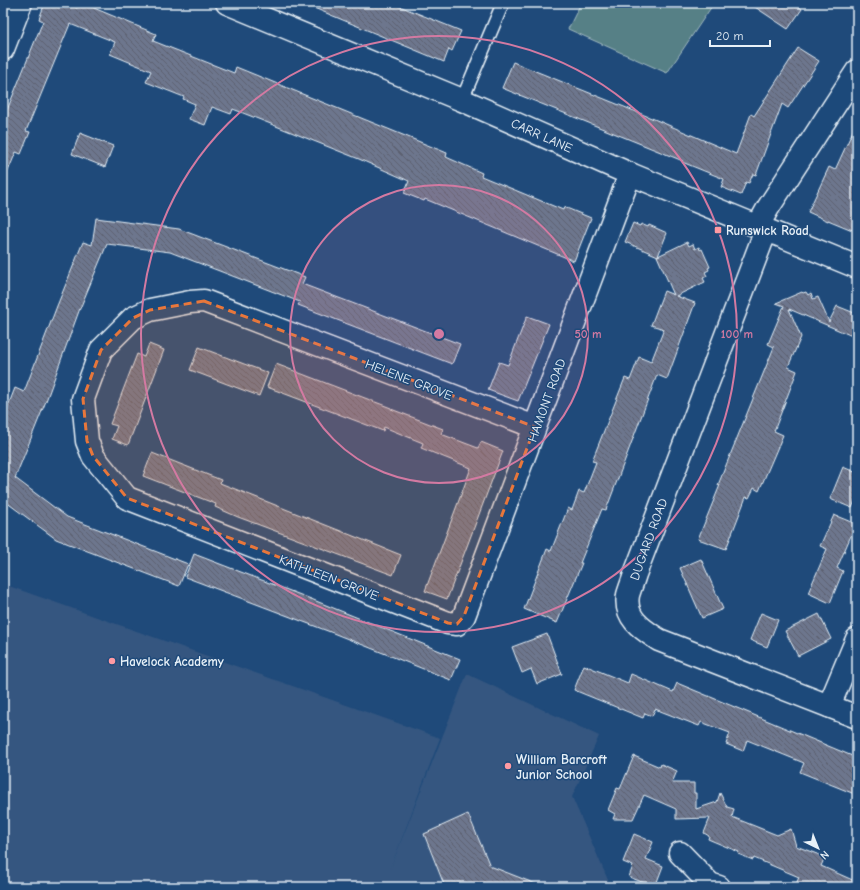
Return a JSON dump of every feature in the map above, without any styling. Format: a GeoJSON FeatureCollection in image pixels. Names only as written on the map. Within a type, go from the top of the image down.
{"type":"FeatureCollection","features":[{"type":"Feature","properties":{"kind":"street"},"geometry":{"type":"LineString","coordinates":[[3,49],[21,3]]}},
{"type":"Feature","properties":{"kind":"street","name":"CARR LANE"},"geometry":{"type":"LineString","coordinates":[[227,3],[462,100],[630,174],[857,267]]}},
{"type":"Feature","properties":{"kind":"street"},"geometry":{"type":"LineString","coordinates":[[762,228],[768,208],[857,71]]}},
{"type":"Feature","properties":{"kind":"street","name":"HAMONT ROAD"},"geometry":{"type":"LineString","coordinates":[[457,624],[464,616],[630,174]]}},
{"type":"Feature","properties":{"kind":"street","name":"DUGARD ROAD"},"geometry":{"type":"LineString","coordinates":[[762,228],[635,574],[628,596],[628,611],[639,628],[659,640],[857,717]]}},
{"type":"Feature","properties":{"kind":"street","name":"HELENE GROVE"},"geometry":{"type":"LineString","coordinates":[[202,527],[127,498],[93,456],[87,441],[83,399],[101,350],[133,318],[150,310],[190,302],[204,301],[536,427]]}},
{"type":"Feature","properties":{"kind":"street","name":"KATHLEEN GROVE"},"geometry":{"type":"LineString","coordinates":[[202,527],[448,623],[457,624]]}},
{"type":"Feature","properties":{"kind":"street"},"geometry":{"type":"LineString","coordinates":[[829,706],[857,639]]}},
{"type":"Feature","properties":{"kind":"street"},"geometry":{"type":"LineString","coordinates":[[680,852],[710,884],[719,887]]}},
{"type":"Feature","properties":{"kind":"lane"},"geometry":{"type":"LineString","coordinates":[[462,100],[503,3]]}},
{"type":"Feature","properties":{"kind":"highlighted area"},"geometry":{"type":"Polygon","coordinates":[[[204,301],[535,427],[464,616],[457,624],[448,623],[127,498],[93,456],[87,441],[83,399],[101,350],[133,318],[150,310],[204,301]]]}},
{"type":"Feature","properties":{"kind":"shaded area","name":"Havelock Academy"},"geometry":{"type":"Polygon","coordinates":[[[3,584],[440,738],[389,872],[467,674],[599,736],[572,797],[611,887],[3,887],[3,584]]]}},
{"type":"Feature","properties":{"kind":"green space"},"geometry":{"type":"Polygon","coordinates":[[[581,3],[714,3],[667,73],[568,29],[581,3]]]}},
{"type":"Feature","properties":{"kind":"building"},"geometry":{"type":"Polygon","coordinates":[[[45,3],[65,3],[77,8],[79,3],[82,3],[156,34],[153,41],[234,73],[236,67],[447,153],[446,157],[482,173],[481,176],[563,210],[564,207],[591,218],[574,261],[425,199],[424,201],[404,193],[409,181],[359,159],[233,109],[231,114],[212,107],[205,125],[189,119],[195,104],[183,99],[184,97],[146,82],[151,71],[110,54],[115,42],[70,24],[26,131],[30,132],[21,154],[16,152],[3,183],[3,120],[43,21],[39,19],[45,3]]]}},
{"type":"Feature","properties":{"kind":"building"},"geometry":{"type":"Polygon","coordinates":[[[302,3],[392,3],[461,31],[452,51],[449,49],[444,62],[302,3]]]}},
{"type":"Feature","properties":{"kind":"building"},"geometry":{"type":"Polygon","coordinates":[[[749,3],[793,3],[802,9],[788,29],[749,3]]]}},
{"type":"Feature","properties":{"kind":"building"},"geometry":{"type":"Polygon","coordinates":[[[798,48],[819,61],[788,108],[782,104],[756,175],[753,174],[749,183],[746,182],[741,195],[721,187],[724,179],[502,88],[513,62],[736,154],[751,114],[754,116],[798,48]]]}},
{"type":"Feature","properties":{"kind":"building"},"geometry":{"type":"Polygon","coordinates":[[[857,122],[857,232],[808,212],[829,167],[835,170],[857,122]]]}},
{"type":"Feature","properties":{"kind":"building"},"geometry":{"type":"Polygon","coordinates":[[[80,133],[113,146],[105,167],[72,154],[80,133]]]}},
{"type":"Feature","properties":{"kind":"building"},"geometry":{"type":"Polygon","coordinates":[[[96,218],[179,229],[305,277],[302,284],[460,344],[452,364],[298,305],[300,302],[170,252],[107,244],[79,311],[46,401],[15,478],[67,517],[188,564],[179,586],[56,539],[6,502],[3,506],[3,419],[15,388],[24,392],[83,242],[92,245],[96,218]]]}},
{"type":"Feature","properties":{"kind":"building"},"geometry":{"type":"Polygon","coordinates":[[[633,223],[648,227],[649,225],[667,233],[658,256],[625,242],[633,223]]]}},
{"type":"Feature","properties":{"kind":"building"},"geometry":{"type":"Polygon","coordinates":[[[687,242],[689,246],[693,244],[695,249],[699,247],[700,250],[702,249],[710,267],[708,268],[709,270],[705,272],[707,276],[703,278],[705,282],[676,296],[695,303],[667,379],[657,375],[606,510],[602,509],[580,563],[582,563],[557,623],[524,609],[547,549],[551,551],[568,508],[572,510],[579,491],[584,493],[596,462],[592,461],[625,378],[630,380],[639,357],[651,362],[664,329],[651,325],[664,291],[674,295],[658,256],[687,242]]]}},
{"type":"Feature","properties":{"kind":"building"},"geometry":{"type":"Polygon","coordinates":[[[802,292],[806,292],[808,295],[811,293],[813,299],[818,297],[829,322],[837,306],[857,314],[857,338],[789,309],[801,337],[788,367],[797,371],[774,431],[783,435],[759,491],[754,488],[749,498],[746,497],[726,549],[698,539],[720,485],[718,485],[774,347],[768,344],[784,306],[776,303],[802,292]]]}},
{"type":"Feature","properties":{"kind":"building"},"geometry":{"type":"Polygon","coordinates":[[[527,316],[549,324],[518,401],[488,390],[499,362],[508,365],[527,316]]]}},
{"type":"Feature","properties":{"kind":"building"},"geometry":{"type":"Polygon","coordinates":[[[149,344],[164,350],[128,445],[112,439],[117,426],[110,424],[137,354],[144,357],[149,344]]]}},
{"type":"Feature","properties":{"kind":"building"},"geometry":{"type":"Polygon","coordinates":[[[199,347],[268,373],[259,396],[190,370],[199,347]]]}},
{"type":"Feature","properties":{"kind":"building"},"geometry":{"type":"Polygon","coordinates":[[[276,364],[443,429],[441,434],[478,448],[481,442],[503,451],[447,599],[425,591],[471,468],[421,448],[423,443],[384,427],[383,431],[267,387],[276,364]]]}},
{"type":"Feature","properties":{"kind":"building"},"geometry":{"type":"Polygon","coordinates":[[[152,453],[221,480],[220,483],[401,555],[393,575],[238,517],[215,507],[216,504],[143,476],[152,453]]]}},
{"type":"Feature","properties":{"kind":"building"},"geometry":{"type":"Polygon","coordinates":[[[843,467],[857,473],[857,496],[852,508],[830,499],[843,467]]]}},
{"type":"Feature","properties":{"kind":"building"},"geometry":{"type":"Polygon","coordinates":[[[834,515],[856,524],[837,568],[843,571],[830,603],[808,593],[827,549],[820,546],[834,515]]]}},
{"type":"Feature","properties":{"kind":"building"},"geometry":{"type":"Polygon","coordinates":[[[194,554],[460,659],[451,680],[333,633],[185,577],[194,554]]]}},
{"type":"Feature","properties":{"kind":"building"},"geometry":{"type":"Polygon","coordinates":[[[701,559],[723,609],[702,618],[680,568],[701,559]]]}},
{"type":"Feature","properties":{"kind":"building"},"geometry":{"type":"Polygon","coordinates":[[[761,613],[778,620],[767,647],[750,640],[761,613]]]}},
{"type":"Feature","properties":{"kind":"building"},"geometry":{"type":"Polygon","coordinates":[[[819,614],[831,639],[798,656],[785,631],[819,614]]]}},
{"type":"Feature","properties":{"kind":"building"},"geometry":{"type":"Polygon","coordinates":[[[547,634],[562,674],[537,684],[531,669],[522,673],[512,647],[547,634]]]}},
{"type":"Feature","properties":{"kind":"building"},"geometry":{"type":"Polygon","coordinates":[[[584,665],[628,683],[631,674],[673,692],[677,683],[857,758],[857,795],[800,772],[804,763],[747,740],[743,751],[726,744],[730,733],[701,722],[699,726],[655,709],[652,716],[645,713],[643,718],[574,690],[584,665]]]}},
{"type":"Feature","properties":{"kind":"building"},"geometry":{"type":"Polygon","coordinates":[[[634,756],[660,767],[661,764],[677,771],[672,783],[694,783],[694,793],[696,793],[696,809],[717,802],[720,793],[727,807],[734,809],[732,817],[777,835],[791,829],[796,846],[825,857],[821,866],[857,882],[857,887],[795,887],[799,877],[754,858],[753,860],[738,854],[739,852],[708,839],[709,836],[704,833],[710,818],[676,819],[676,809],[644,795],[633,819],[613,819],[615,814],[608,810],[617,788],[620,789],[634,756]]]}},
{"type":"Feature","properties":{"kind":"building"},"geometry":{"type":"Polygon","coordinates":[[[468,814],[490,866],[541,887],[445,887],[424,834],[468,814]]]}},
{"type":"Feature","properties":{"kind":"building"},"geometry":{"type":"Polygon","coordinates":[[[634,834],[653,842],[646,859],[663,866],[655,887],[629,877],[633,866],[623,862],[634,834]]]}},
{"type":"Feature","properties":{"kind":"place","name":"Runswick Road"},"geometry":{"type":"Point","coordinates":[718,230]}},
{"type":"Feature","properties":{"kind":"place","name":"Havelock Academy"},"geometry":{"type":"Point","coordinates":[112,661]}},
{"type":"Feature","properties":{"kind":"place","name":"William Barcroft Junior School"},"geometry":{"type":"Point","coordinates":[508,766]}}]}
